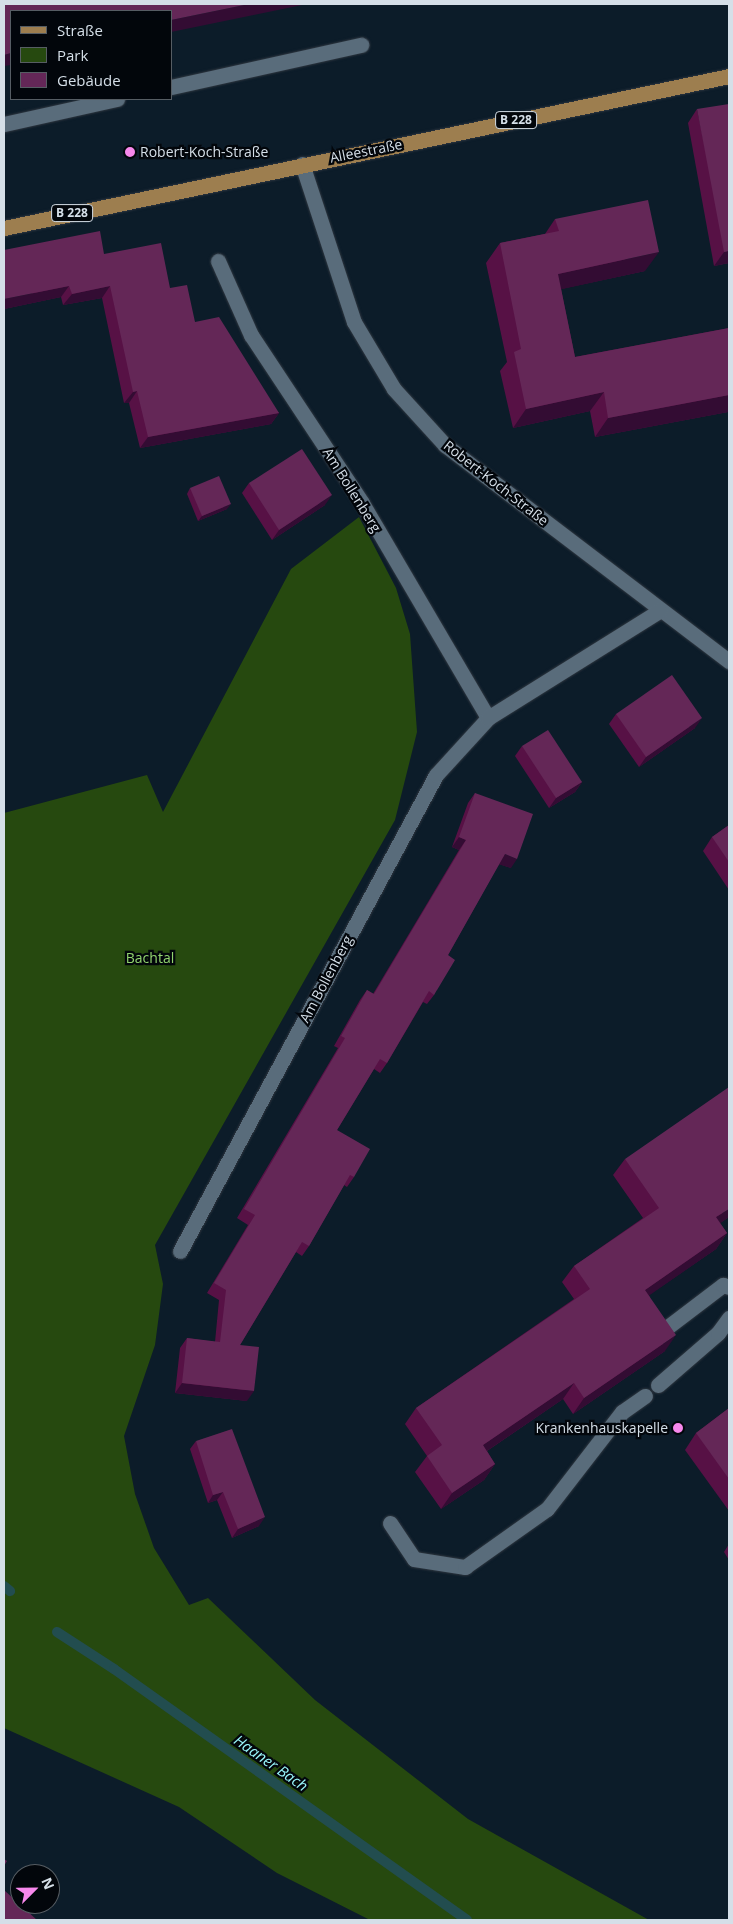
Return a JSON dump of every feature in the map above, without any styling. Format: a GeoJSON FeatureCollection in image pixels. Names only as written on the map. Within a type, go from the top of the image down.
{"type":"FeatureCollection","features":[{"type":"Feature","properties":{"kind":"main road","name":"Alleestraße"},"geometry":{"type":"LineString","coordinates":[[4,228],[729,76]]}},
{"type":"Feature","properties":{"kind":"street"},"geometry":{"type":"LineString","coordinates":[[172,87],[361,45]]}},
{"type":"Feature","properties":{"kind":"street"},"geometry":{"type":"LineString","coordinates":[[4,124],[112,100]]}},
{"type":"Feature","properties":{"kind":"street","name":"Robert-Koch-Straße"},"geometry":{"type":"LineString","coordinates":[[302,164],[354,322],[394,389],[445,445],[659,611],[729,661]]}},
{"type":"Feature","properties":{"kind":"street","name":"Am Bollenberg"},"geometry":{"type":"LineString","coordinates":[[218,261],[251,335],[362,503],[488,718]]}},
{"type":"Feature","properties":{"kind":"street","name":"Am Bollenberg"},"geometry":{"type":"LineString","coordinates":[[180,1251],[436,774],[488,718],[659,611]]}},
{"type":"Feature","properties":{"kind":"street"},"geometry":{"type":"LineString","coordinates":[[661,1332],[723,1285],[729,1287]]}},
{"type":"Feature","properties":{"kind":"street"},"geometry":{"type":"LineString","coordinates":[[658,1385],[718,1332],[729,1318]]}},
{"type":"Feature","properties":{"kind":"street"},"geometry":{"type":"LineString","coordinates":[[390,1523],[414,1559],[466,1566],[547,1509],[622,1412],[645,1396]]}},
{"type":"Feature","properties":{"kind":"green space","name":"Bachtal"},"geometry":{"type":"Polygon","coordinates":[[[359,517],[396,588],[410,634],[417,732],[395,820],[155,1245],[163,1284],[155,1345],[124,1436],[135,1494],[154,1548],[189,1605],[208,1598],[315,1700],[468,1819],[649,1920],[370,1920],[277,1873],[179,1807],[4,1728],[4,813],[147,775],[163,812],[291,569],[359,517]]]}},
{"type":"Feature","properties":{"kind":"building"},"geometry":{"type":"Polygon","coordinates":[[[4,4],[249,4],[172,20],[172,10],[10,10],[10,53],[4,55],[4,4]]]}},
{"type":"Feature","properties":{"kind":"building"},"geometry":{"type":"Polygon","coordinates":[[[729,104],[729,251],[724,252],[697,109],[729,104]]]}},
{"type":"Feature","properties":{"kind":"building"},"geometry":{"type":"Polygon","coordinates":[[[648,200],[659,252],[558,274],[575,357],[729,328],[729,395],[608,418],[604,392],[526,409],[514,352],[521,349],[500,243],[559,231],[555,219],[648,200]]]}},
{"type":"Feature","properties":{"kind":"building"},"geometry":{"type":"Polygon","coordinates":[[[100,231],[104,254],[161,243],[170,288],[187,285],[195,322],[219,317],[279,413],[148,437],[137,391],[133,392],[110,286],[72,294],[69,286],[4,299],[4,250],[100,231]]]}},
{"type":"Feature","properties":{"kind":"building"},"geometry":{"type":"Polygon","coordinates":[[[302,449],[332,495],[279,530],[249,483],[302,449]]]}},
{"type":"Feature","properties":{"kind":"building"},"geometry":{"type":"Polygon","coordinates":[[[219,476],[231,504],[202,516],[190,488],[219,476]]]}},
{"type":"Feature","properties":{"kind":"building"},"geometry":{"type":"Polygon","coordinates":[[[672,675],[702,718],[646,757],[616,714],[672,675]]]}},
{"type":"Feature","properties":{"kind":"building"},"geometry":{"type":"Polygon","coordinates":[[[548,730],[582,782],[556,798],[522,746],[548,730]]]}},
{"type":"Feature","properties":{"kind":"building"},"geometry":{"type":"Polygon","coordinates":[[[475,793],[533,814],[517,859],[505,854],[448,955],[455,960],[434,995],[429,991],[387,1063],[380,1059],[337,1130],[370,1149],[354,1177],[350,1175],[309,1246],[302,1242],[240,1345],[259,1347],[254,1391],[182,1383],[187,1338],[220,1342],[226,1290],[214,1283],[255,1215],[244,1209],[345,1038],[341,1036],[367,990],[374,994],[466,840],[459,837],[475,793]]]}},
{"type":"Feature","properties":{"kind":"building"},"geometry":{"type":"Polygon","coordinates":[[[729,825],[729,862],[712,837],[729,825]]]}},
{"type":"Feature","properties":{"kind":"building"},"geometry":{"type":"Polygon","coordinates":[[[729,1087],[729,1209],[716,1217],[727,1233],[645,1290],[676,1335],[584,1398],[574,1383],[483,1445],[495,1464],[452,1493],[427,1456],[442,1445],[416,1408],[590,1289],[574,1266],[659,1208],[625,1159],[729,1087]]]}},
{"type":"Feature","properties":{"kind":"building"},"geometry":{"type":"Polygon","coordinates":[[[729,1408],[729,1479],[696,1433],[729,1408]]]}},
{"type":"Feature","properties":{"kind":"building"},"geometry":{"type":"Polygon","coordinates":[[[232,1429],[265,1517],[238,1529],[223,1492],[213,1495],[196,1441],[232,1429]]]}},
{"type":"Feature","properties":{"kind":"building"},"geometry":{"type":"Polygon","coordinates":[[[4,1890],[10,1895],[10,1914],[30,1914],[37,1920],[4,1920],[4,1890]]]}},
{"type":"Feature","properties":{"kind":"waterway","name":"Haaner Bach"},"geometry":{"type":"LineString","coordinates":[[4,1586],[10,1591]]}},
{"type":"Feature","properties":{"kind":"waterway","name":"Haaner Bach"},"geometry":{"type":"LineString","coordinates":[[57,1632],[114,1669],[467,1920]]}},
{"type":"Feature","properties":{"kind":"place","name":"Robert-Koch-Straße"},"geometry":{"type":"Point","coordinates":[130,152]}},
{"type":"Feature","properties":{"kind":"place","name":"Krankenhauskapelle"},"geometry":{"type":"Point","coordinates":[678,1428]}}]}
